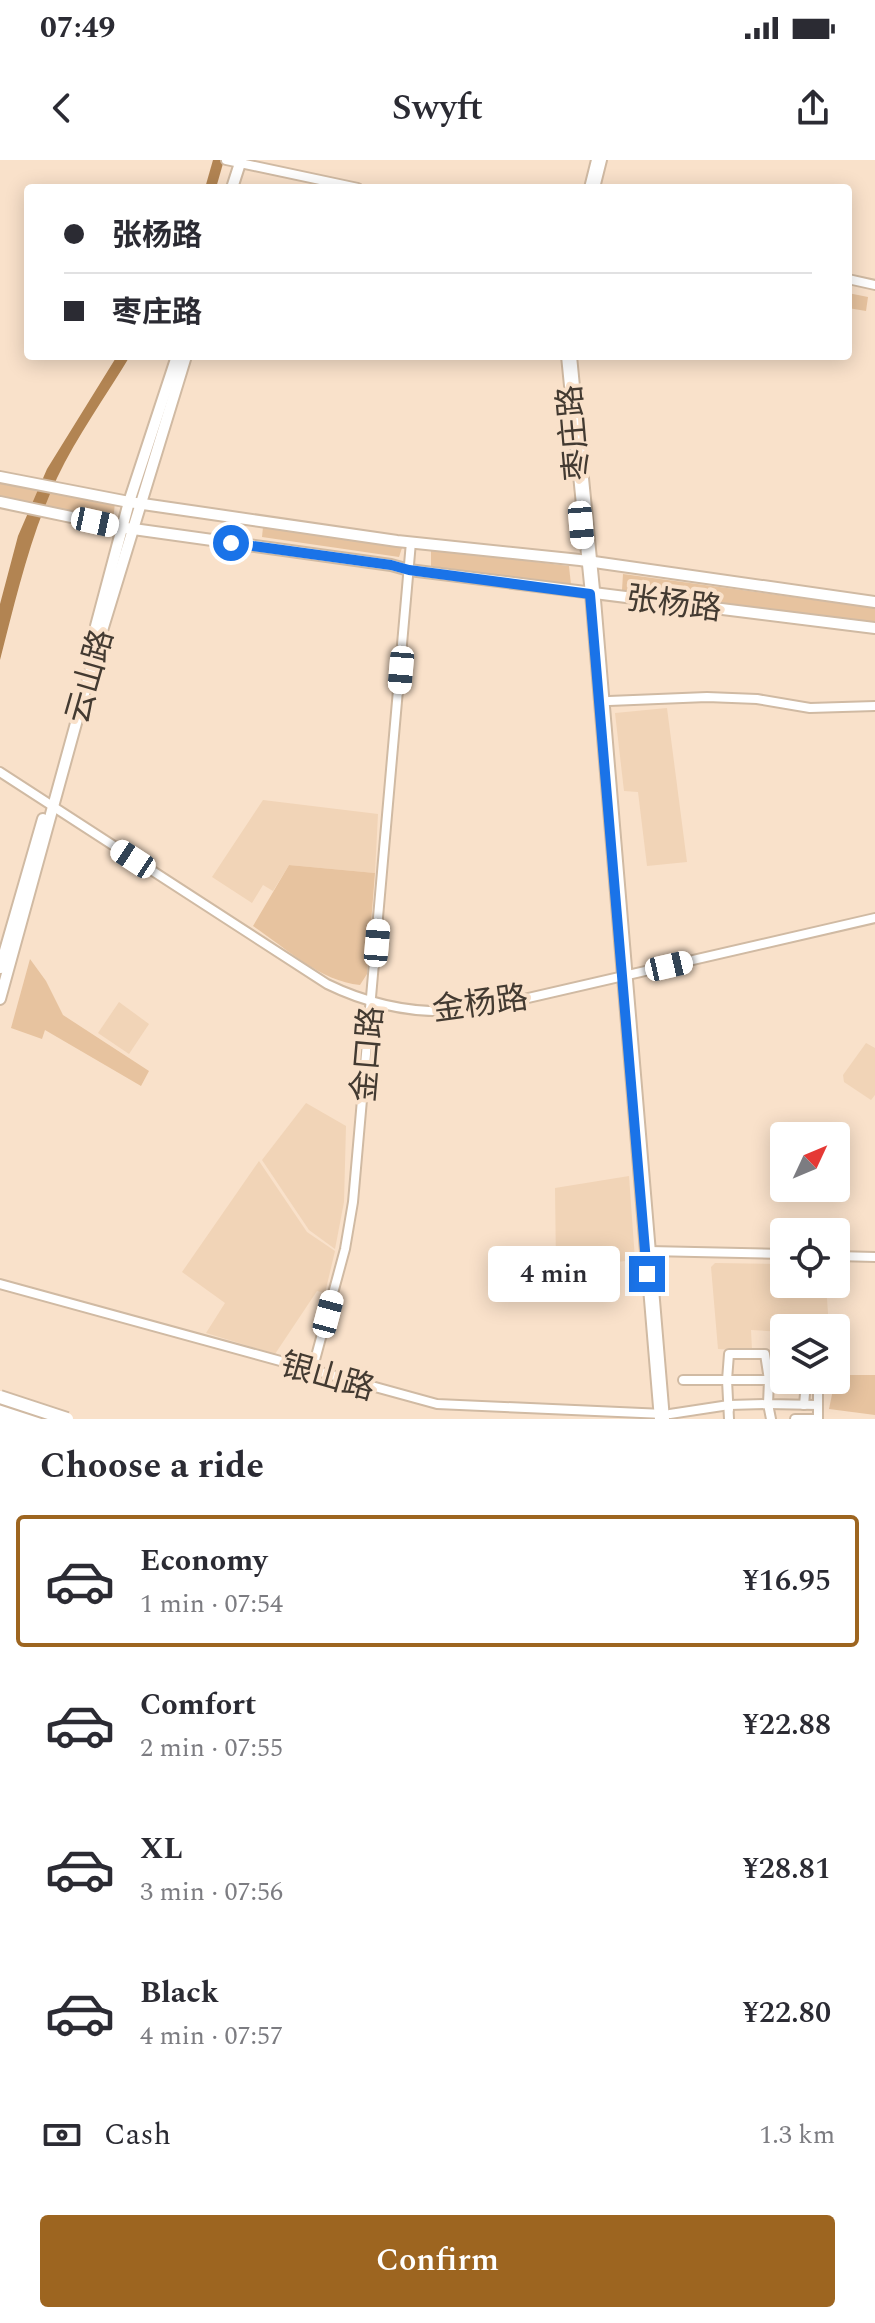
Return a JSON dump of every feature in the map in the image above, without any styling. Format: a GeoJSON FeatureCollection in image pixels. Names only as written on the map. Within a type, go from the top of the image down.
{"type":"FeatureCollection","features":[{"type":"Feature","properties":{"kind":"highway"},"geometry":{"type":"LineString","coordinates":[[0,1395],[67,1419]]}},
{"type":"Feature","properties":{"kind":"highway"},"geometry":{"type":"LineString","coordinates":[[0,1407],[37,1419]]}},
{"type":"Feature","properties":{"kind":"main road"},"geometry":{"type":"LineString","coordinates":[[233,184],[239,161]]}},
{"type":"Feature","properties":{"kind":"main road"},"geometry":{"type":"LineString","coordinates":[[238,184],[239,161]]}},
{"type":"Feature","properties":{"kind":"main road","name":"云山路"},"geometry":{"type":"LineString","coordinates":[[0,968],[50,804],[176,360]]}},
{"type":"Feature","properties":{"kind":"main road","name":"云山路"},"geometry":{"type":"LineString","coordinates":[[134,503],[185,360]]}},
{"type":"Feature","properties":{"kind":"main road","name":"张杨路"},"geometry":{"type":"LineString","coordinates":[[0,477],[134,503],[875,602]]}},
{"type":"Feature","properties":{"kind":"main road","name":"张杨路"},"geometry":{"type":"LineString","coordinates":[[0,502],[128,528],[409,570],[875,628]]}},
{"type":"Feature","properties":{"kind":"main road","name":"云山路"},"geometry":{"type":"LineString","coordinates":[[0,999],[50,804]]}},
{"type":"Feature","properties":{"kind":"main road"},"geometry":{"type":"LineString","coordinates":[[0,1395],[78,1419]]}},
{"type":"Feature","properties":{"kind":"main road"},"geometry":{"type":"LineString","coordinates":[[33,1404],[47,1419]]}},
{"type":"Feature","properties":{"kind":"main road"},"geometry":{"type":"LineString","coordinates":[[0,1414],[15,1419]]}},
{"type":"Feature","properties":{"kind":"street"},"geometry":{"type":"LineString","coordinates":[[593,184],[596,160]]}},
{"type":"Feature","properties":{"kind":"street"},"geometry":{"type":"LineString","coordinates":[[593,184],[602,160]]}},
{"type":"Feature","properties":{"kind":"street"},"geometry":{"type":"LineString","coordinates":[[239,161],[340,184]]}},
{"type":"Feature","properties":{"kind":"street"},"geometry":{"type":"LineString","coordinates":[[852,280],[875,285]]}},
{"type":"Feature","properties":{"kind":"street","name":"枣庄路"},"geometry":{"type":"LineString","coordinates":[[566,360],[593,594],[664,1416]]}},
{"type":"Feature","properties":{"kind":"street","name":"枣庄路"},"geometry":{"type":"LineString","coordinates":[[572,360],[588,562]]}},
{"type":"Feature","properties":{"kind":"street","name":"金口路"},"geometry":{"type":"LineString","coordinates":[[312,1371],[350,1227],[411,542]]}},
{"type":"Feature","properties":{"kind":"street"},"geometry":{"type":"LineString","coordinates":[[609,701],[707,697],[757,699],[810,708],[875,706]]}},
{"type":"Feature","properties":{"kind":"street","name":"金杨路"},"geometry":{"type":"LineString","coordinates":[[0,772],[307,972],[372,1003],[427,1012],[480,1009],[875,918]]}},
{"type":"Feature","properties":{"kind":"street"},"geometry":{"type":"LineString","coordinates":[[648,1251],[770,1254]]}},
{"type":"Feature","properties":{"kind":"street"},"geometry":{"type":"LineString","coordinates":[[850,1256],[875,1257]]}},
{"type":"Feature","properties":{"kind":"street","name":"银山路"},"geometry":{"type":"LineString","coordinates":[[0,1284],[437,1404],[664,1416],[729,1405],[818,1405]]}},
{"type":"Feature","properties":{"kind":"street"},"geometry":{"type":"LineString","coordinates":[[729,1419],[729,1354],[765,1354],[771,1419]]}},
{"type":"Feature","properties":{"kind":"street"},"geometry":{"type":"LineString","coordinates":[[683,1380],[769,1380]]}},
{"type":"Feature","properties":{"kind":"street"},"geometry":{"type":"LineString","coordinates":[[802,1394],[804,1405]]}},
{"type":"Feature","properties":{"kind":"street"},"geometry":{"type":"LineString","coordinates":[[795,1419],[818,1419],[818,1394]]}},
{"type":"Feature","properties":{"kind":"shaded area"},"geometry":{"type":"Polygon","coordinates":[[[213,160],[224,160],[217,184],[206,184],[213,160]]]}},
{"type":"Feature","properties":{"kind":"shaded area"},"geometry":{"type":"Polygon","coordinates":[[[852,294],[868,297],[866,311],[852,309],[852,294]]]}},
{"type":"Feature","properties":{"kind":"shaded area"},"geometry":{"type":"Polygon","coordinates":[[[115,360],[127,360],[73,447],[47,500],[24,568],[0,660],[0,604],[18,536],[47,469],[115,360]]]}},
{"type":"Feature","properties":{"kind":"shaded area"},"geometry":{"type":"Polygon","coordinates":[[[0,480],[115,503],[113,521],[0,497],[0,480]]]}},
{"type":"Feature","properties":{"kind":"shaded area"},"geometry":{"type":"Polygon","coordinates":[[[263,527],[402,548],[399,557],[262,537],[263,527]]]}},
{"type":"Feature","properties":{"kind":"shaded area"},"geometry":{"type":"Polygon","coordinates":[[[431,549],[569,566],[571,585],[431,566],[431,549]]]}},
{"type":"Feature","properties":{"kind":"shaded area"},"geometry":{"type":"Polygon","coordinates":[[[623,574],[875,608],[875,622],[622,590],[623,574]]]}},
{"type":"Feature","properties":{"kind":"shaded area"},"geometry":{"type":"Polygon","coordinates":[[[667,708],[687,862],[647,866],[638,792],[624,791],[615,713],[667,708]]]}},
{"type":"Feature","properties":{"kind":"shaded area"},"geometry":{"type":"Polygon","coordinates":[[[263,800],[378,814],[375,873],[289,865],[273,891],[263,885],[252,903],[212,877],[263,800]]]}},
{"type":"Feature","properties":{"kind":"shaded area"},"geometry":{"type":"Polygon","coordinates":[[[289,865],[375,873],[367,974],[360,985],[317,970],[253,926],[289,865]]]}},
{"type":"Feature","properties":{"kind":"shaded area"},"geometry":{"type":"Polygon","coordinates":[[[30,959],[46,981],[63,1015],[149,1071],[141,1086],[45,1030],[42,1039],[11,1028],[30,959]]]}},
{"type":"Feature","properties":{"kind":"shaded area"},"geometry":{"type":"Polygon","coordinates":[[[119,1002],[149,1024],[129,1054],[98,1033],[119,1002]]]}},
{"type":"Feature","properties":{"kind":"shaded area"},"geometry":{"type":"Polygon","coordinates":[[[866,1043],[875,1048],[875,1095],[871,1100],[844,1082],[843,1075],[866,1043]]]}},
{"type":"Feature","properties":{"kind":"shaded area"},"geometry":{"type":"Polygon","coordinates":[[[306,1103],[346,1126],[344,1202],[335,1249],[309,1230],[262,1160],[306,1103]]]}},
{"type":"Feature","properties":{"kind":"shaded area"},"geometry":{"type":"Polygon","coordinates":[[[259,1161],[307,1232],[335,1251],[325,1293],[317,1291],[275,1354],[206,1333],[225,1303],[182,1272],[259,1161]]]}},
{"type":"Feature","properties":{"kind":"shaded area"},"geometry":{"type":"Polygon","coordinates":[[[629,1176],[635,1260],[556,1266],[555,1188],[629,1176]]]}},
{"type":"Feature","properties":{"kind":"shaded area"},"geometry":{"type":"Polygon","coordinates":[[[715,1263],[770,1264],[770,1298],[827,1298],[828,1314],[770,1314],[770,1331],[751,1330],[752,1351],[718,1349],[711,1267],[715,1263]]]}},
{"type":"Feature","properties":{"kind":"shaded area"},"geometry":{"type":"Polygon","coordinates":[[[850,1375],[875,1375],[875,1415],[829,1409],[832,1394],[850,1394],[850,1375]]]}},
{"type":"Feature","properties":{"kind":"route"},"geometry":{"type":"LineString","coordinates":[[231,543],[590,594],[647,1274]]}}]}
